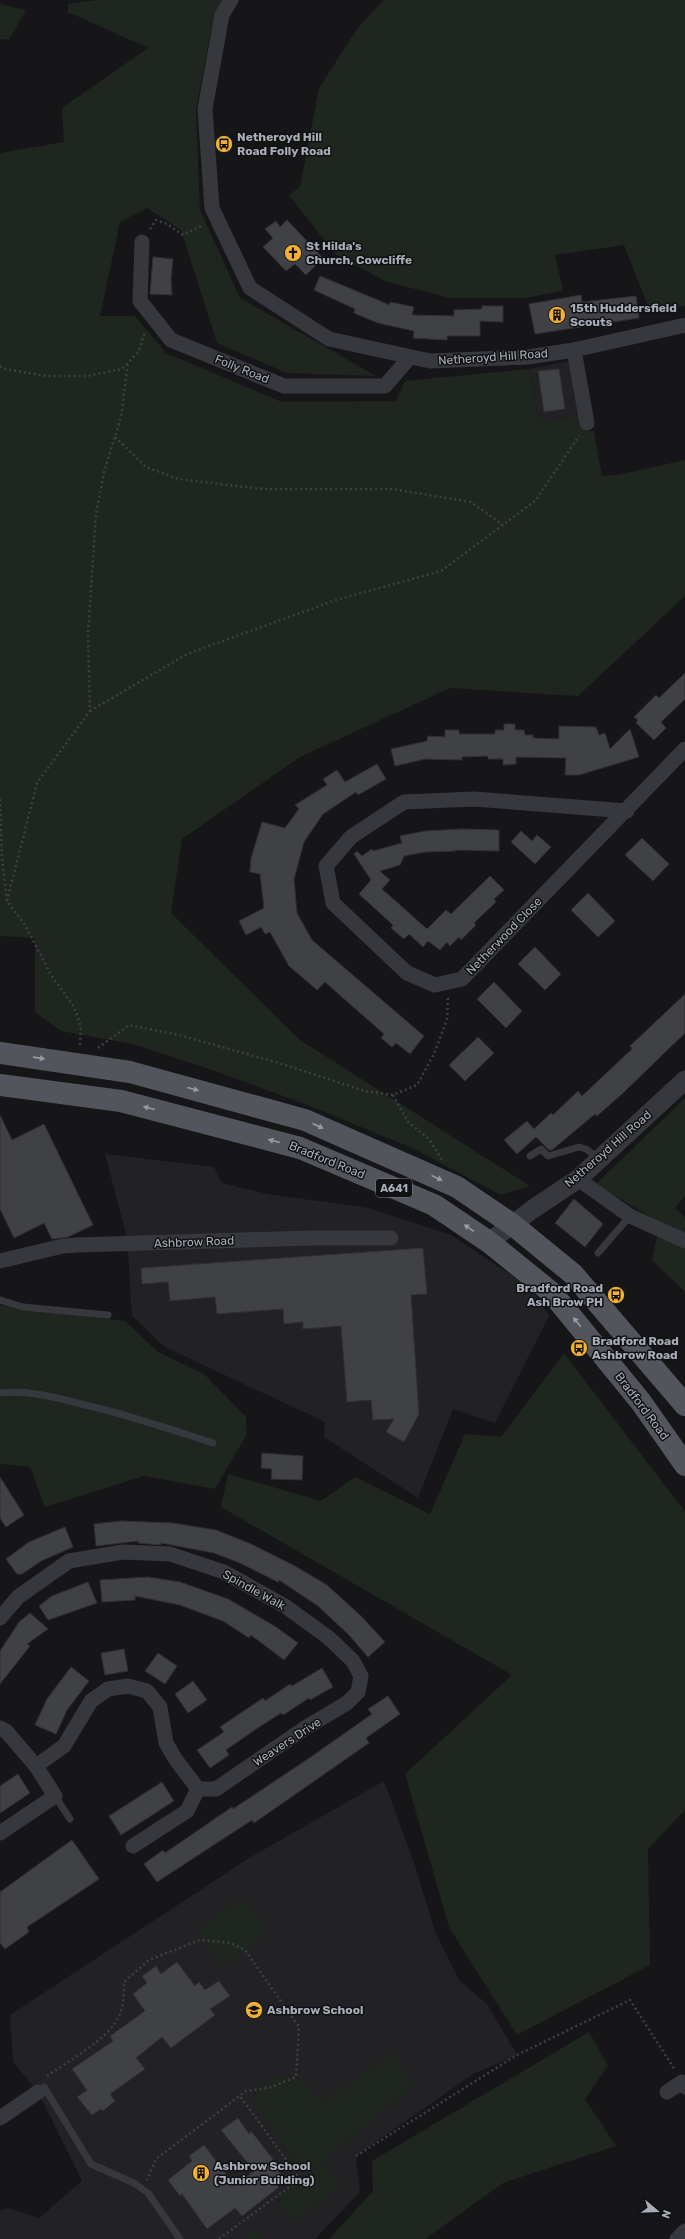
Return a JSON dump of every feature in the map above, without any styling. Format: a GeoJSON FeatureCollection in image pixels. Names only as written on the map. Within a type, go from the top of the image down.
{"type":"FeatureCollection","features":[{"type":"Feature","properties":{"kind":"main road","name":"A641"},"geometry":{"type":"LineString","coordinates":[[0,1053],[130,1072],[306,1120],[457,1187],[513,1225],[573,1274],[685,1404]]}},
{"type":"Feature","properties":{"kind":"main road","name":"Bradford Road"},"geometry":{"type":"LineString","coordinates":[[0,1085],[121,1101],[300,1148],[434,1205],[489,1242],[552,1294],[641,1402],[685,1465]]}},
{"type":"Feature","properties":{"kind":"main road"},"geometry":{"type":"LineString","coordinates":[[552,1294],[573,1274]]}},
{"type":"Feature","properties":{"kind":"street","name":"Netheroyd Hill Road"},"geometry":{"type":"LineString","coordinates":[[231,0],[222,15],[205,109],[212,208],[250,288],[329,339],[430,361],[528,357],[574,350],[685,325]]}},
{"type":"Feature","properties":{"kind":"street","name":"Folly Road"},"geometry":{"type":"LineString","coordinates":[[142,242],[140,301],[171,340],[284,386],[385,386],[410,357]]}},
{"type":"Feature","properties":{"kind":"street"},"geometry":{"type":"LineString","coordinates":[[574,350],[587,424]]}},
{"type":"Feature","properties":{"kind":"street","name":"Netherwood Close"},"geometry":{"type":"LineString","coordinates":[[627,811],[474,799],[404,802],[351,837],[326,866],[332,903],[407,973],[435,985],[462,979],[627,811],[685,749]]}},
{"type":"Feature","properties":{"kind":"street","name":"Netheroyd Hill Road"},"geometry":{"type":"LineString","coordinates":[[489,1242],[578,1179],[685,1080]]}},
{"type":"Feature","properties":{"kind":"street"},"geometry":{"type":"LineString","coordinates":[[578,1179],[630,1216],[685,1241]]}},
{"type":"Feature","properties":{"kind":"street","name":"Ashbrow Road"},"geometry":{"type":"LineString","coordinates":[[0,1261],[63,1246],[78,1245],[310,1238],[391,1238]]}},
{"type":"Feature","properties":{"kind":"street","name":"Spindle Walk"},"geometry":{"type":"LineString","coordinates":[[0,1618],[18,1597],[69,1561],[123,1552],[170,1554],[224,1572],[285,1606],[329,1638],[353,1661],[361,1676]]}},
{"type":"Feature","properties":{"kind":"street","name":"Weavers Drive"},"geometry":{"type":"LineString","coordinates":[[198,1789],[216,1789],[305,1728],[347,1704],[358,1692],[361,1676]]}},
{"type":"Feature","properties":{"kind":"street"},"geometry":{"type":"LineString","coordinates":[[36,1766],[64,1746],[92,1701],[108,1689],[128,1686],[147,1691],[160,1707],[166,1743],[176,1760],[198,1789],[187,1811],[133,1846]]}},
{"type":"Feature","properties":{"kind":"street"},"geometry":{"type":"LineString","coordinates":[[0,1728],[6,1731],[36,1766],[55,1796],[0,1833]]}},
{"type":"Feature","properties":{"kind":"street"},"geometry":{"type":"LineString","coordinates":[[667,2092],[684,2083]]}},
{"type":"Feature","properties":{"kind":"street"},"geometry":{"type":"LineString","coordinates":[[2,2114],[41,2090]]}},
{"type":"Feature","properties":{"kind":"street"},"geometry":{"type":"LineString","coordinates":[[677,2239],[685,2230]]}},
{"type":"Feature","properties":{"kind":"lane"},"geometry":{"type":"LineString","coordinates":[[530,1156],[541,1149],[548,1156],[579,1147],[599,1160]]}},
{"type":"Feature","properties":{"kind":"lane"},"geometry":{"type":"LineString","coordinates":[[598,1253],[630,1216]]}},
{"type":"Feature","properties":{"kind":"lane"},"geometry":{"type":"LineString","coordinates":[[0,1300],[23,1306],[108,1315]]}},
{"type":"Feature","properties":{"kind":"lane"},"geometry":{"type":"LineString","coordinates":[[0,1393],[16,1392],[58,1398],[114,1411],[213,1443]]}},
{"type":"Feature","properties":{"kind":"lane"},"geometry":{"type":"LineString","coordinates":[[55,1796],[70,1819]]}},
{"type":"Feature","properties":{"kind":"lane"},"geometry":{"type":"LineString","coordinates":[[41,2090],[91,2164],[141,2187],[148,2193],[180,2239]]}},
{"type":"Feature","properties":{"kind":"path"},"geometry":{"type":"LineString","coordinates":[[142,242],[156,220],[167,224],[183,235],[216,217]]}},
{"type":"Feature","properties":{"kind":"path"},"geometry":{"type":"LineString","coordinates":[[0,366],[5,369],[48,376],[86,376],[122,369],[139,351],[150,314]]}},
{"type":"Feature","properties":{"kind":"path"},"geometry":{"type":"LineString","coordinates":[[90,711],[88,635],[96,514],[104,472],[121,417],[128,362]]}},
{"type":"Feature","properties":{"kind":"path"},"geometry":{"type":"LineString","coordinates":[[7,901],[37,783],[90,711],[187,654],[336,600],[441,571],[535,501],[587,424]]}},
{"type":"Feature","properties":{"kind":"path"},"geometry":{"type":"LineString","coordinates":[[115,436],[146,467],[178,479],[262,489],[392,489],[472,502],[503,525]]}},
{"type":"Feature","properties":{"kind":"path"},"geometry":{"type":"LineString","coordinates":[[0,799],[2,857],[7,901],[25,925],[51,975],[74,1007],[81,1027],[79,1064]]}},
{"type":"Feature","properties":{"kind":"path"},"geometry":{"type":"LineString","coordinates":[[79,1064],[129,1025],[179,1035],[365,1091],[393,1096],[417,1084],[434,1054],[447,1020],[448,982]]}},
{"type":"Feature","properties":{"kind":"path"},"geometry":{"type":"LineString","coordinates":[[393,1096],[408,1122],[429,1139],[445,1165]]}},
{"type":"Feature","properties":{"kind":"path"},"geometry":{"type":"LineString","coordinates":[[41,2090],[45,2077],[108,2032],[118,2018],[124,2003],[124,1982],[149,1960],[200,1940],[230,1943],[245,1950],[300,2027],[296,2077],[272,2087],[246,2091],[156,2159],[141,2187]]}},
{"type":"Feature","properties":{"kind":"path"},"geometry":{"type":"LineString","coordinates":[[356,2156],[517,2055],[630,2000],[684,2083]]}},
{"type":"Feature","properties":{"kind":"path"},"geometry":{"type":"LineString","coordinates":[[220,2239],[300,2179],[240,2096]]}},
{"type":"Feature","properties":{"kind":"shaded area"},"geometry":{"type":"Polygon","coordinates":[[[96,0],[224,0],[212,25],[196,111],[200,210],[240,298],[376,376],[287,373],[217,343],[181,230],[147,208],[120,222],[100,316],[135,316],[166,353],[282,402],[396,401],[405,381],[529,369],[539,422],[580,415],[584,431],[594,431],[602,476],[617,475],[685,460],[685,596],[578,696],[450,688],[300,757],[182,839],[171,913],[300,1040],[530,1186],[501,1195],[412,1148],[315,1108],[218,1072],[133,1044],[61,1031],[35,1012],[35,938],[0,936],[0,153],[64,142],[62,108],[148,48],[68,12],[68,4],[96,0]]]}},
{"type":"Feature","properties":{"kind":"shaded area"},"geometry":{"type":"Polygon","coordinates":[[[384,0],[685,0],[685,306],[650,311],[624,245],[555,255],[563,291],[525,298],[449,298],[385,281],[335,254],[289,195],[300,187],[319,88],[359,26],[384,0]]]}},
{"type":"Feature","properties":{"kind":"shaded area"},"geometry":{"type":"Polygon","coordinates":[[[0,4],[26,10],[9,40],[0,39],[0,4]]]}},
{"type":"Feature","properties":{"kind":"shaded area"},"geometry":{"type":"Polygon","coordinates":[[[571,361],[580,415],[539,422],[529,369],[571,361]]]}},
{"type":"Feature","properties":{"kind":"shaded area"},"geometry":{"type":"Polygon","coordinates":[[[685,1098],[685,1196],[675,1208],[685,1217],[685,1292],[652,1260],[660,1223],[596,1184],[685,1098]]]}},
{"type":"Feature","properties":{"kind":"shaded area"},"geometry":{"type":"Polygon","coordinates":[[[105,1154],[214,1167],[222,1183],[267,1194],[369,1208],[451,1235],[531,1288],[549,1316],[495,1423],[453,1409],[418,1498],[324,1437],[325,1422],[165,1347],[132,1316],[127,1237],[105,1154]]]}},
{"type":"Feature","properties":{"kind":"shaded area"},"geometry":{"type":"Polygon","coordinates":[[[0,1305],[125,1321],[158,1352],[204,1374],[246,1417],[247,1434],[215,1489],[144,1476],[45,1507],[30,1467],[0,1464],[0,1305]]]}},
{"type":"Feature","properties":{"kind":"shaded area"},"geometry":{"type":"Polygon","coordinates":[[[564,1353],[685,1512],[685,1810],[648,1849],[650,1965],[517,2035],[449,1927],[405,1774],[512,1675],[221,1507],[228,1474],[321,1501],[355,1477],[430,1514],[465,1434],[501,1437],[564,1353]]]}},
{"type":"Feature","properties":{"kind":"shaded area","name":"Ashbrow School"},"geometry":{"type":"Polygon","coordinates":[[[384,1781],[414,1863],[436,1934],[459,1980],[487,2004],[517,2055],[473,2074],[356,2156],[360,2192],[315,2239],[0,2239],[0,2211],[7,2208],[39,2218],[82,2181],[38,2092],[13,2062],[10,2015],[249,1858],[384,1781]]]}},
{"type":"Feature","properties":{"kind":"shaded area"},"geometry":{"type":"Polygon","coordinates":[[[243,1898],[267,1932],[222,1969],[198,1928],[243,1898]]]}},
{"type":"Feature","properties":{"kind":"shaded area"},"geometry":{"type":"Polygon","coordinates":[[[589,2032],[608,2066],[585,2099],[616,2146],[503,2183],[425,2239],[329,2239],[373,2191],[372,2161],[589,2032]]]}},
{"type":"Feature","properties":{"kind":"shaded area"},"geometry":{"type":"Polygon","coordinates":[[[395,2054],[414,2085],[313,2169],[324,2162],[341,2188],[292,2221],[277,2196],[305,2176],[251,2097],[276,2076],[298,2079],[306,2085],[320,2102],[395,2054]]]}},
{"type":"Feature","properties":{"kind":"shaded area"},"geometry":{"type":"Polygon","coordinates":[[[255,2230],[262,2239],[243,2239],[255,2230]]]}},
{"type":"Feature","properties":{"kind":"building","name":"St Hilda's Church, Cowcliffe"},"geometry":{"type":"Polygon","coordinates":[[[287,220],[323,258],[306,275],[295,264],[286,271],[263,247],[273,238],[265,229],[276,221],[280,227],[287,220]]]}},
{"type":"Feature","properties":{"kind":"building"},"geometry":{"type":"Polygon","coordinates":[[[153,257],[173,259],[171,279],[172,295],[150,294],[153,257]]]}},
{"type":"Feature","properties":{"kind":"building"},"geometry":{"type":"Polygon","coordinates":[[[320,276],[390,305],[390,302],[414,307],[412,315],[454,316],[454,310],[482,309],[482,306],[503,306],[503,322],[480,321],[480,336],[447,336],[447,340],[413,338],[414,331],[378,323],[354,313],[355,309],[314,290],[320,276]]]}},
{"type":"Feature","properties":{"kind":"building"},"geometry":{"type":"Polygon","coordinates":[[[581,295],[582,302],[636,296],[639,318],[535,334],[529,304],[581,295]]]}},
{"type":"Feature","properties":{"kind":"building"},"geometry":{"type":"Polygon","coordinates":[[[559,369],[565,409],[544,412],[538,371],[559,369]]]}},
{"type":"Feature","properties":{"kind":"building"},"geometry":{"type":"Polygon","coordinates":[[[685,673],[685,699],[661,722],[666,728],[654,740],[636,723],[638,720],[634,717],[656,695],[659,698],[685,673]]]}},
{"type":"Feature","properties":{"kind":"building"},"geometry":{"type":"Polygon","coordinates":[[[504,724],[515,724],[515,730],[524,730],[525,735],[533,735],[533,738],[559,739],[559,726],[596,727],[599,735],[605,733],[610,749],[630,729],[639,757],[579,775],[565,775],[566,758],[516,757],[516,764],[503,765],[503,759],[488,759],[488,756],[462,757],[462,760],[425,759],[395,766],[391,749],[427,741],[428,736],[445,737],[445,730],[459,730],[459,734],[495,734],[495,730],[504,730],[504,724]]]}},
{"type":"Feature","properties":{"kind":"building"},"geometry":{"type":"Polygon","coordinates":[[[377,764],[386,779],[358,795],[356,792],[323,814],[304,842],[294,879],[297,913],[312,940],[424,1036],[410,1054],[396,1043],[392,1047],[381,1038],[384,1034],[325,982],[317,990],[289,966],[270,932],[265,934],[261,927],[246,935],[239,921],[264,908],[260,874],[250,872],[251,858],[262,822],[285,828],[299,809],[295,805],[327,785],[323,779],[337,770],[345,782],[377,764]]]}},
{"type":"Feature","properties":{"kind":"building"},"geometry":{"type":"Polygon","coordinates":[[[463,829],[499,830],[499,851],[454,850],[456,851],[425,852],[404,856],[400,865],[380,871],[390,880],[382,889],[427,929],[446,910],[451,914],[490,876],[504,890],[494,899],[496,902],[474,923],[476,925],[461,940],[459,937],[450,946],[447,942],[440,950],[428,941],[423,947],[409,934],[404,939],[391,928],[393,925],[359,894],[371,880],[354,854],[357,851],[362,856],[372,849],[373,851],[402,843],[400,836],[425,831],[463,829]]]}},
{"type":"Feature","properties":{"kind":"building"},"geometry":{"type":"Polygon","coordinates":[[[521,831],[532,841],[537,835],[551,847],[535,864],[511,842],[521,831]]]}},
{"type":"Feature","properties":{"kind":"building"},"geometry":{"type":"Polygon","coordinates":[[[642,838],[669,864],[653,881],[625,855],[642,838]]]}},
{"type":"Feature","properties":{"kind":"building"},"geometry":{"type":"Polygon","coordinates":[[[588,893],[615,921],[598,937],[571,910],[588,893]]]}},
{"type":"Feature","properties":{"kind":"building"},"geometry":{"type":"Polygon","coordinates":[[[535,947],[561,974],[545,990],[518,964],[535,947]]]}},
{"type":"Feature","properties":{"kind":"building"},"geometry":{"type":"Polygon","coordinates":[[[494,982],[522,1011],[506,1028],[477,999],[494,982]]]}},
{"type":"Feature","properties":{"kind":"building"},"geometry":{"type":"Polygon","coordinates":[[[685,994],[685,1033],[597,1116],[595,1114],[552,1150],[549,1150],[536,1137],[517,1154],[504,1140],[527,1121],[534,1129],[551,1113],[553,1115],[578,1091],[582,1096],[632,1049],[630,1046],[685,994]]]}},
{"type":"Feature","properties":{"kind":"building"},"geometry":{"type":"Polygon","coordinates":[[[478,1037],[494,1053],[465,1081],[449,1065],[478,1037]]]}},
{"type":"Feature","properties":{"kind":"building"},"geometry":{"type":"Polygon","coordinates":[[[0,1115],[12,1140],[44,1124],[93,1225],[68,1237],[52,1239],[44,1223],[14,1238],[0,1209],[0,1115]]]}},
{"type":"Feature","properties":{"kind":"building"},"geometry":{"type":"Polygon","coordinates":[[[574,1199],[603,1224],[585,1247],[555,1223],[574,1199]]]}},
{"type":"Feature","properties":{"kind":"building"},"geometry":{"type":"Polygon","coordinates":[[[423,1248],[427,1294],[411,1295],[419,1414],[404,1442],[386,1432],[394,1419],[373,1420],[371,1400],[347,1402],[341,1326],[303,1329],[303,1322],[284,1324],[283,1309],[217,1314],[215,1297],[170,1301],[168,1282],[142,1284],[141,1268],[423,1248]]]}},
{"type":"Feature","properties":{"kind":"building"},"geometry":{"type":"Polygon","coordinates":[[[262,1453],[303,1456],[302,1480],[271,1479],[272,1469],[261,1468],[262,1453]]]}},
{"type":"Feature","properties":{"kind":"building"},"geometry":{"type":"Polygon","coordinates":[[[0,1477],[24,1515],[6,1527],[0,1518],[0,1477]]]}},
{"type":"Feature","properties":{"kind":"building"},"geometry":{"type":"Polygon","coordinates":[[[121,1521],[173,1523],[216,1530],[251,1544],[295,1566],[327,1585],[361,1616],[385,1642],[368,1657],[349,1635],[318,1606],[279,1580],[278,1582],[240,1563],[214,1553],[161,1543],[161,1545],[138,1543],[138,1541],[96,1546],[94,1524],[121,1521]]]}},
{"type":"Feature","properties":{"kind":"building"},"geometry":{"type":"Polygon","coordinates":[[[65,1527],[73,1547],[41,1561],[22,1574],[17,1574],[6,1559],[29,1542],[65,1527]]]}},
{"type":"Feature","properties":{"kind":"building"},"geometry":{"type":"Polygon","coordinates":[[[148,1577],[180,1582],[228,1599],[276,1627],[298,1643],[284,1660],[251,1635],[249,1638],[223,1621],[180,1605],[135,1596],[135,1600],[102,1602],[100,1580],[148,1577]]]}},
{"type":"Feature","properties":{"kind":"building"},"geometry":{"type":"Polygon","coordinates":[[[88,1582],[97,1603],[48,1620],[39,1606],[52,1596],[88,1582]]]}},
{"type":"Feature","properties":{"kind":"building"},"geometry":{"type":"Polygon","coordinates":[[[30,1613],[48,1629],[27,1644],[30,1646],[0,1684],[0,1651],[19,1622],[30,1613]]]}},
{"type":"Feature","properties":{"kind":"building"},"geometry":{"type":"Polygon","coordinates":[[[124,1649],[128,1671],[105,1675],[101,1653],[124,1649]]]}},
{"type":"Feature","properties":{"kind":"building"},"geometry":{"type":"Polygon","coordinates":[[[158,1653],[177,1666],[165,1684],[145,1671],[158,1653]]]}},
{"type":"Feature","properties":{"kind":"building"},"geometry":{"type":"Polygon","coordinates":[[[71,1667],[89,1681],[67,1710],[56,1734],[35,1725],[47,1699],[71,1667]]]}},
{"type":"Feature","properties":{"kind":"building"},"geometry":{"type":"Polygon","coordinates":[[[322,1668],[333,1687],[310,1700],[309,1698],[283,1715],[281,1713],[256,1729],[226,1750],[229,1755],[210,1768],[197,1750],[224,1732],[220,1727],[263,1698],[265,1701],[290,1684],[292,1686],[322,1668]]]}},
{"type":"Feature","properties":{"kind":"building"},"geometry":{"type":"Polygon","coordinates":[[[193,1681],[207,1700],[188,1713],[175,1694],[193,1681]]]}},
{"type":"Feature","properties":{"kind":"building"},"geometry":{"type":"Polygon","coordinates":[[[388,1696],[400,1714],[366,1738],[369,1743],[254,1823],[252,1820],[157,1882],[144,1864],[163,1850],[165,1853],[232,1807],[233,1809],[308,1759],[372,1714],[368,1709],[388,1696]]]}},
{"type":"Feature","properties":{"kind":"building"},"geometry":{"type":"Polygon","coordinates":[[[18,1774],[30,1793],[0,1813],[0,1786],[18,1774]]]}},
{"type":"Feature","properties":{"kind":"building"},"geometry":{"type":"Polygon","coordinates":[[[162,1782],[174,1801],[121,1835],[109,1816],[162,1782]]]}},
{"type":"Feature","properties":{"kind":"building"},"geometry":{"type":"Polygon","coordinates":[[[72,1840],[99,1879],[27,1927],[29,1932],[5,1949],[0,1943],[0,1892],[72,1840]]]}},
{"type":"Feature","properties":{"kind":"building"},"geometry":{"type":"Polygon","coordinates":[[[177,1962],[195,1986],[199,1982],[205,1990],[219,1981],[230,1996],[210,2009],[215,2015],[171,2048],[162,2037],[136,2058],[145,2069],[110,2094],[115,2101],[103,2111],[101,2109],[92,2115],[77,2097],[87,2090],[72,2069],[113,2041],[110,2036],[145,2011],[133,1994],[147,1983],[142,1976],[156,1966],[161,1974],[177,1962]]]}},
{"type":"Feature","properties":{"kind":"building","name":"Ashbrow School (Junior Building)"},"geometry":{"type":"Polygon","coordinates":[[[238,2118],[249,2134],[251,2131],[273,2159],[271,2161],[281,2175],[274,2180],[279,2187],[242,2216],[235,2208],[207,2229],[182,2194],[180,2196],[168,2180],[192,2161],[189,2156],[204,2145],[235,2186],[254,2171],[221,2130],[238,2118]]]}},
{"type":"Feature","properties":{"kind":"place","name":"Netheroyd Hill Road Folly Road"},"geometry":{"type":"Point","coordinates":[224,144]}},
{"type":"Feature","properties":{"kind":"place","name":"St Hilda's Church, Cowcliffe"},"geometry":{"type":"Point","coordinates":[293,253]}},
{"type":"Feature","properties":{"kind":"place","name":"15th Huddersfield Scouts"},"geometry":{"type":"Point","coordinates":[557,315]}},
{"type":"Feature","properties":{"kind":"place","name":"Bradford Road Ash Brow PH"},"geometry":{"type":"Point","coordinates":[616,1295]}},
{"type":"Feature","properties":{"kind":"place","name":"Bradford Road Ashbrow Road"},"geometry":{"type":"Point","coordinates":[579,1348]}},
{"type":"Feature","properties":{"kind":"place","name":"Ashbrow School"},"geometry":{"type":"Point","coordinates":[254,2010]}},
{"type":"Feature","properties":{"kind":"place","name":"Ashbrow School (Junior Building)"},"geometry":{"type":"Point","coordinates":[201,2173]}}]}
